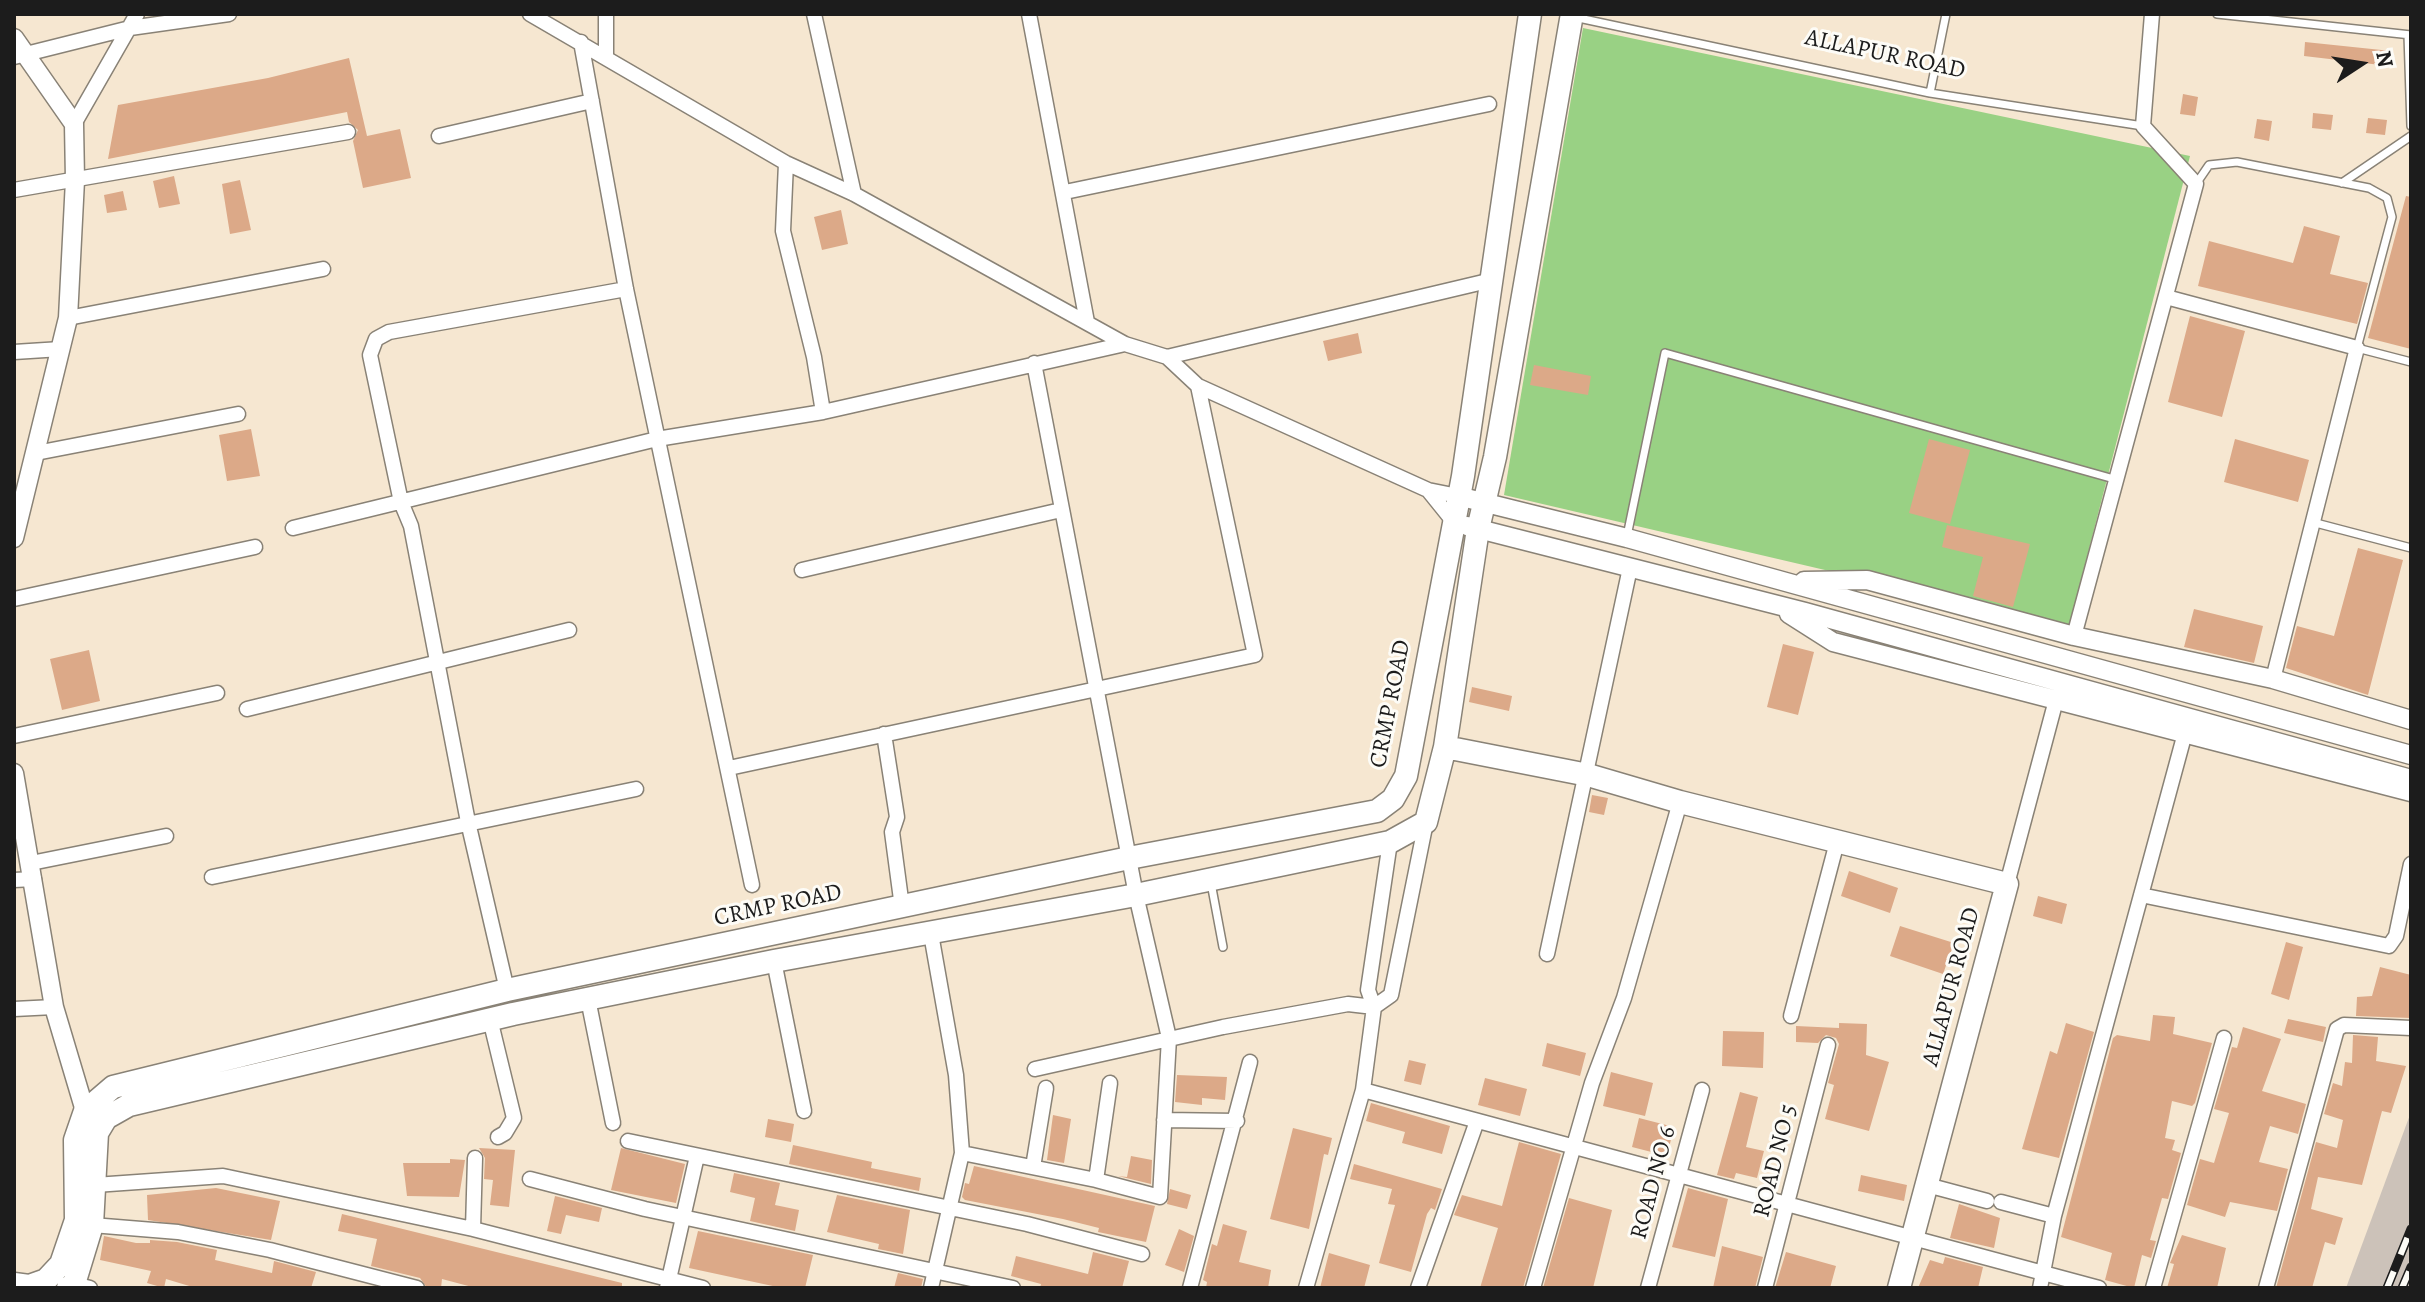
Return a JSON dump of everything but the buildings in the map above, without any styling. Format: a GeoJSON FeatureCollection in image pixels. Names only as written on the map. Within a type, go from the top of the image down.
{"type":"FeatureCollection","features":[{"type":"Feature","properties":{"kind":"main road","name":"CRMP ROAD"},"geometry":{"type":"LineString","coordinates":[[85,1111],[113,1087],[507,990],[1129,858],[1377,811],[1393,799],[1406,776],[1458,496],[1530,14]]}},
{"type":"Feature","properties":{"kind":"main road"},"geometry":{"type":"LineString","coordinates":[[81,1287],[92,1225],[97,1133],[106,1118],[129,1105],[490,1019],[774,961],[1136,895],[1390,842],[1426,822],[1445,747],[1478,529],[1572,16]]}},
{"type":"Feature","properties":{"kind":"main road"},"geometry":{"type":"LineString","coordinates":[[1445,747],[1588,775],[1680,802],[2007,884]]}},
{"type":"Feature","properties":{"kind":"main road","name":"ALLAPUR ROAD"},"geometry":{"type":"LineString","coordinates":[[1899,1288],[2007,884]]}},
{"type":"Feature","properties":{"kind":"main road"},"geometry":{"type":"LineString","coordinates":[[14,1284],[29,1286],[46,1280],[61,1264],[76,1220],[75,1140],[85,1111]]}},
{"type":"Feature","properties":{"kind":"street"},"geometry":{"type":"LineString","coordinates":[[14,538],[21,483],[36,453],[68,318],[75,180],[74,124],[137,14]]}},
{"type":"Feature","properties":{"kind":"street"},"geometry":{"type":"LineString","coordinates":[[20,56],[130,28],[229,14]]}},
{"type":"Feature","properties":{"kind":"street"},"geometry":{"type":"LineString","coordinates":[[530,14],[786,163],[854,194],[1125,344],[1167,357],[1198,386],[1428,490],[1627,538],[2411,755]]}},
{"type":"Feature","properties":{"kind":"street"},"geometry":{"type":"LineString","coordinates":[[606,14],[606,56]]}},
{"type":"Feature","properties":{"kind":"street"},"geometry":{"type":"LineString","coordinates":[[814,14],[854,194]]}},
{"type":"Feature","properties":{"kind":"street"},"geometry":{"type":"LineString","coordinates":[[1029,14],[1065,192],[1087,322]]}},
{"type":"Feature","properties":{"kind":"street"},"geometry":{"type":"LineString","coordinates":[[2074,636],[2196,184],[2143,126],[2152,14]]}},
{"type":"Feature","properties":{"kind":"street"},"geometry":{"type":"LineString","coordinates":[[14,38],[20,56],[74,124]]}},
{"type":"Feature","properties":{"kind":"street"},"geometry":{"type":"LineString","coordinates":[[581,42],[626,289],[752,885]]}},
{"type":"Feature","properties":{"kind":"street"},"geometry":{"type":"LineString","coordinates":[[439,136],[592,101]]}},
{"type":"Feature","properties":{"kind":"street"},"geometry":{"type":"LineString","coordinates":[[1065,192],[1489,104]]}},
{"type":"Feature","properties":{"kind":"street"},"geometry":{"type":"LineString","coordinates":[[14,190],[348,132]]}},
{"type":"Feature","properties":{"kind":"street"},"geometry":{"type":"LineString","coordinates":[[786,163],[783,231],[814,357],[823,412]]}},
{"type":"Feature","properties":{"kind":"street"},"geometry":{"type":"LineString","coordinates":[[68,318],[323,269]]}},
{"type":"Feature","properties":{"kind":"street"},"geometry":{"type":"LineString","coordinates":[[1167,357],[1492,280]]}},
{"type":"Feature","properties":{"kind":"street"},"geometry":{"type":"LineString","coordinates":[[507,990],[468,822],[411,526],[401,502],[370,355],[376,339],[389,332],[626,289]]}},
{"type":"Feature","properties":{"kind":"street"},"geometry":{"type":"LineString","coordinates":[[2166,297],[2357,348],[2273,679]]}},
{"type":"Feature","properties":{"kind":"street"},"geometry":{"type":"LineString","coordinates":[[293,528],[657,439],[823,412],[1125,344]]}},
{"type":"Feature","properties":{"kind":"street"},"geometry":{"type":"LineString","coordinates":[[14,352],[61,349]]}},
{"type":"Feature","properties":{"kind":"street"},"geometry":{"type":"LineString","coordinates":[[962,1153],[1096,1180],[1160,1197],[1169,1038],[1136,895],[1034,363]]}},
{"type":"Feature","properties":{"kind":"street"},"geometry":{"type":"LineString","coordinates":[[729,768],[1255,655],[1198,386]]}},
{"type":"Feature","properties":{"kind":"street"},"geometry":{"type":"LineString","coordinates":[[36,453],[238,414]]}},
{"type":"Feature","properties":{"kind":"street"},"geometry":{"type":"LineString","coordinates":[[1428,490],[1453,521],[1478,529],[1805,612],[2411,779]]}},
{"type":"Feature","properties":{"kind":"street"},"geometry":{"type":"LineString","coordinates":[[802,570],[1061,510]]}},
{"type":"Feature","properties":{"kind":"street"},"geometry":{"type":"LineString","coordinates":[[14,599],[255,547]]}},
{"type":"Feature","properties":{"kind":"street"},"geometry":{"type":"LineString","coordinates":[[1547,954],[1588,775],[1630,568]]}},
{"type":"Feature","properties":{"kind":"street"},"geometry":{"type":"LineString","coordinates":[[1781,581],[1867,580],[2074,636],[2273,679],[2411,720]]}},
{"type":"Feature","properties":{"kind":"street"},"geometry":{"type":"LineString","coordinates":[[1775,604],[1833,642],[2411,792]]}},
{"type":"Feature","properties":{"kind":"street"},"geometry":{"type":"LineString","coordinates":[[247,709],[569,630]]}},
{"type":"Feature","properties":{"kind":"street"},"geometry":{"type":"LineString","coordinates":[[14,736],[217,693]]}},
{"type":"Feature","properties":{"kind":"street","name":"ALLAPUR ROAD"},"geometry":{"type":"LineString","coordinates":[[2007,884],[2056,700]]}},
{"type":"Feature","properties":{"kind":"street"},"geometry":{"type":"LineString","coordinates":[[2042,1281],[2054,1216],[2185,733]]}},
{"type":"Feature","properties":{"kind":"street"},"geometry":{"type":"LineString","coordinates":[[884,734],[897,817],[892,832],[902,907]]}},
{"type":"Feature","properties":{"kind":"street"},"geometry":{"type":"LineString","coordinates":[[14,773],[54,1007],[85,1111]]}},
{"type":"Feature","properties":{"kind":"street"},"geometry":{"type":"LineString","coordinates":[[212,877],[636,789]]}},
{"type":"Feature","properties":{"kind":"street"},"geometry":{"type":"LineString","coordinates":[[1533,1288],[1573,1147],[1624,998],[1680,802]]}},
{"type":"Feature","properties":{"kind":"street"},"geometry":{"type":"LineString","coordinates":[[1035,1069],[1169,1038],[1348,1004],[1374,1007],[1391,995],[1426,822]]}},
{"type":"Feature","properties":{"kind":"street"},"geometry":{"type":"LineString","coordinates":[[14,880],[32,871],[166,836]]}},
{"type":"Feature","properties":{"kind":"street"},"geometry":{"type":"LineString","coordinates":[[1306,1288],[1363,1090],[1374,1007],[1368,990],[1390,842]]}},
{"type":"Feature","properties":{"kind":"street"},"geometry":{"type":"LineString","coordinates":[[1791,1016],[1837,842]]}},
{"type":"Feature","properties":{"kind":"street"},"geometry":{"type":"LineString","coordinates":[[2141,895],[2378,947],[2389,946],[2396,936],[2411,864]]}},
{"type":"Feature","properties":{"kind":"street"},"geometry":{"type":"LineString","coordinates":[[931,934],[956,1075],[962,1153],[931,1288]]}},
{"type":"Feature","properties":{"kind":"street"},"geometry":{"type":"LineString","coordinates":[[774,961],[804,1111]]}},
{"type":"Feature","properties":{"kind":"street"},"geometry":{"type":"LineString","coordinates":[[588,999],[613,1123]]}},
{"type":"Feature","properties":{"kind":"street"},"geometry":{"type":"LineString","coordinates":[[14,1009],[54,1007]]}},
{"type":"Feature","properties":{"kind":"street"},"geometry":{"type":"LineString","coordinates":[[490,1019],[514,1118],[505,1133],[498,1137]]}},
{"type":"Feature","properties":{"kind":"street"},"geometry":{"type":"LineString","coordinates":[[2266,1288],[2337,1029],[2344,1025],[2411,1028]]}},
{"type":"Feature","properties":{"kind":"street"},"geometry":{"type":"LineString","coordinates":[[2153,1288],[2224,1038]]}},
{"type":"Feature","properties":{"kind":"street","name":"ROAD NO 5"},"geometry":{"type":"LineString","coordinates":[[1765,1288],[1828,1045]]}},
{"type":"Feature","properties":{"kind":"street"},"geometry":{"type":"LineString","coordinates":[[1190,1288],[1237,1121],[1250,1062]]}},
{"type":"Feature","properties":{"kind":"street"},"geometry":{"type":"LineString","coordinates":[[1096,1180],[1110,1083]]}},
{"type":"Feature","properties":{"kind":"street"},"geometry":{"type":"LineString","coordinates":[[1033,1167],[1046,1088]]}},
{"type":"Feature","properties":{"kind":"street"},"geometry":{"type":"LineString","coordinates":[[1363,1090],[1912,1237],[2042,1281],[2099,1288]]}},
{"type":"Feature","properties":{"kind":"street","name":"ROAD NO 6"},"geometry":{"type":"LineString","coordinates":[[1648,1288],[1702,1090]]}},
{"type":"Feature","properties":{"kind":"street"},"geometry":{"type":"LineString","coordinates":[[1164,1120],[1237,1121]]}},
{"type":"Feature","properties":{"kind":"street"},"geometry":{"type":"LineString","coordinates":[[1418,1288],[1477,1121]]}},
{"type":"Feature","properties":{"kind":"street"},"geometry":{"type":"LineString","coordinates":[[628,1141],[949,1208],[1142,1254]]}},
{"type":"Feature","properties":{"kind":"street"},"geometry":{"type":"LineString","coordinates":[[667,1284],[697,1156]]}},
{"type":"Feature","properties":{"kind":"street"},"geometry":{"type":"LineString","coordinates":[[473,1229],[475,1158]]}},
{"type":"Feature","properties":{"kind":"street"},"geometry":{"type":"LineString","coordinates":[[95,1185],[223,1176],[473,1229],[667,1284],[703,1288]]}},
{"type":"Feature","properties":{"kind":"street"},"geometry":{"type":"LineString","coordinates":[[530,1179],[684,1217],[1013,1288]]}},
{"type":"Feature","properties":{"kind":"street"},"geometry":{"type":"LineString","coordinates":[[1927,1185],[2054,1216]]}},
{"type":"Feature","properties":{"kind":"street"},"geometry":{"type":"LineString","coordinates":[[92,1225],[178,1232],[417,1288]]}},
{"type":"Feature","properties":{"kind":"lane"},"geometry":{"type":"LineString","coordinates":[[1930,93],[1946,14]]}},
{"type":"Feature","properties":{"kind":"lane"},"geometry":{"type":"LineString","coordinates":[[2217,14],[2409,35],[2411,126]]}},
{"type":"Feature","properties":{"kind":"lane","name":"ALLAPUR ROAD"},"geometry":{"type":"LineString","coordinates":[[1572,16],[1930,93],[2143,126]]}},
{"type":"Feature","properties":{"kind":"lane"},"geometry":{"type":"LineString","coordinates":[[2342,183],[2411,136]]}},
{"type":"Feature","properties":{"kind":"lane"},"geometry":{"type":"LineString","coordinates":[[2196,184],[2209,165],[2237,162],[2369,188],[2387,198],[2392,217],[2357,348],[2411,362]]}},
{"type":"Feature","properties":{"kind":"lane"},"geometry":{"type":"LineString","coordinates":[[1627,538],[1665,353],[2114,479]]}},
{"type":"Feature","properties":{"kind":"lane"},"geometry":{"type":"LineString","coordinates":[[2312,522],[2411,548]]}},
{"type":"Feature","properties":{"kind":"lane"},"geometry":{"type":"LineString","coordinates":[[1210,880],[1223,947]]}},
{"type":"Feature","properties":{"kind":"shaded area"},"geometry":{"type":"Polygon","coordinates":[[[2411,1112],[2411,1288],[2346,1288],[2411,1112]]]}},
{"type":"Feature","properties":{"kind":"green space"},"geometry":{"type":"Polygon","coordinates":[[[1583,28],[2190,156],[2069,627],[1504,495],[1583,28]]]}},
{"type":"Feature","properties":{"kind":"railway"},"geometry":{"type":"LineString","coordinates":[[2387,1288],[2411,1229]]}},
{"type":"Feature","properties":{"kind":"railway"},"geometry":{"type":"LineString","coordinates":[[2402,1288],[2411,1267]]}}]}
